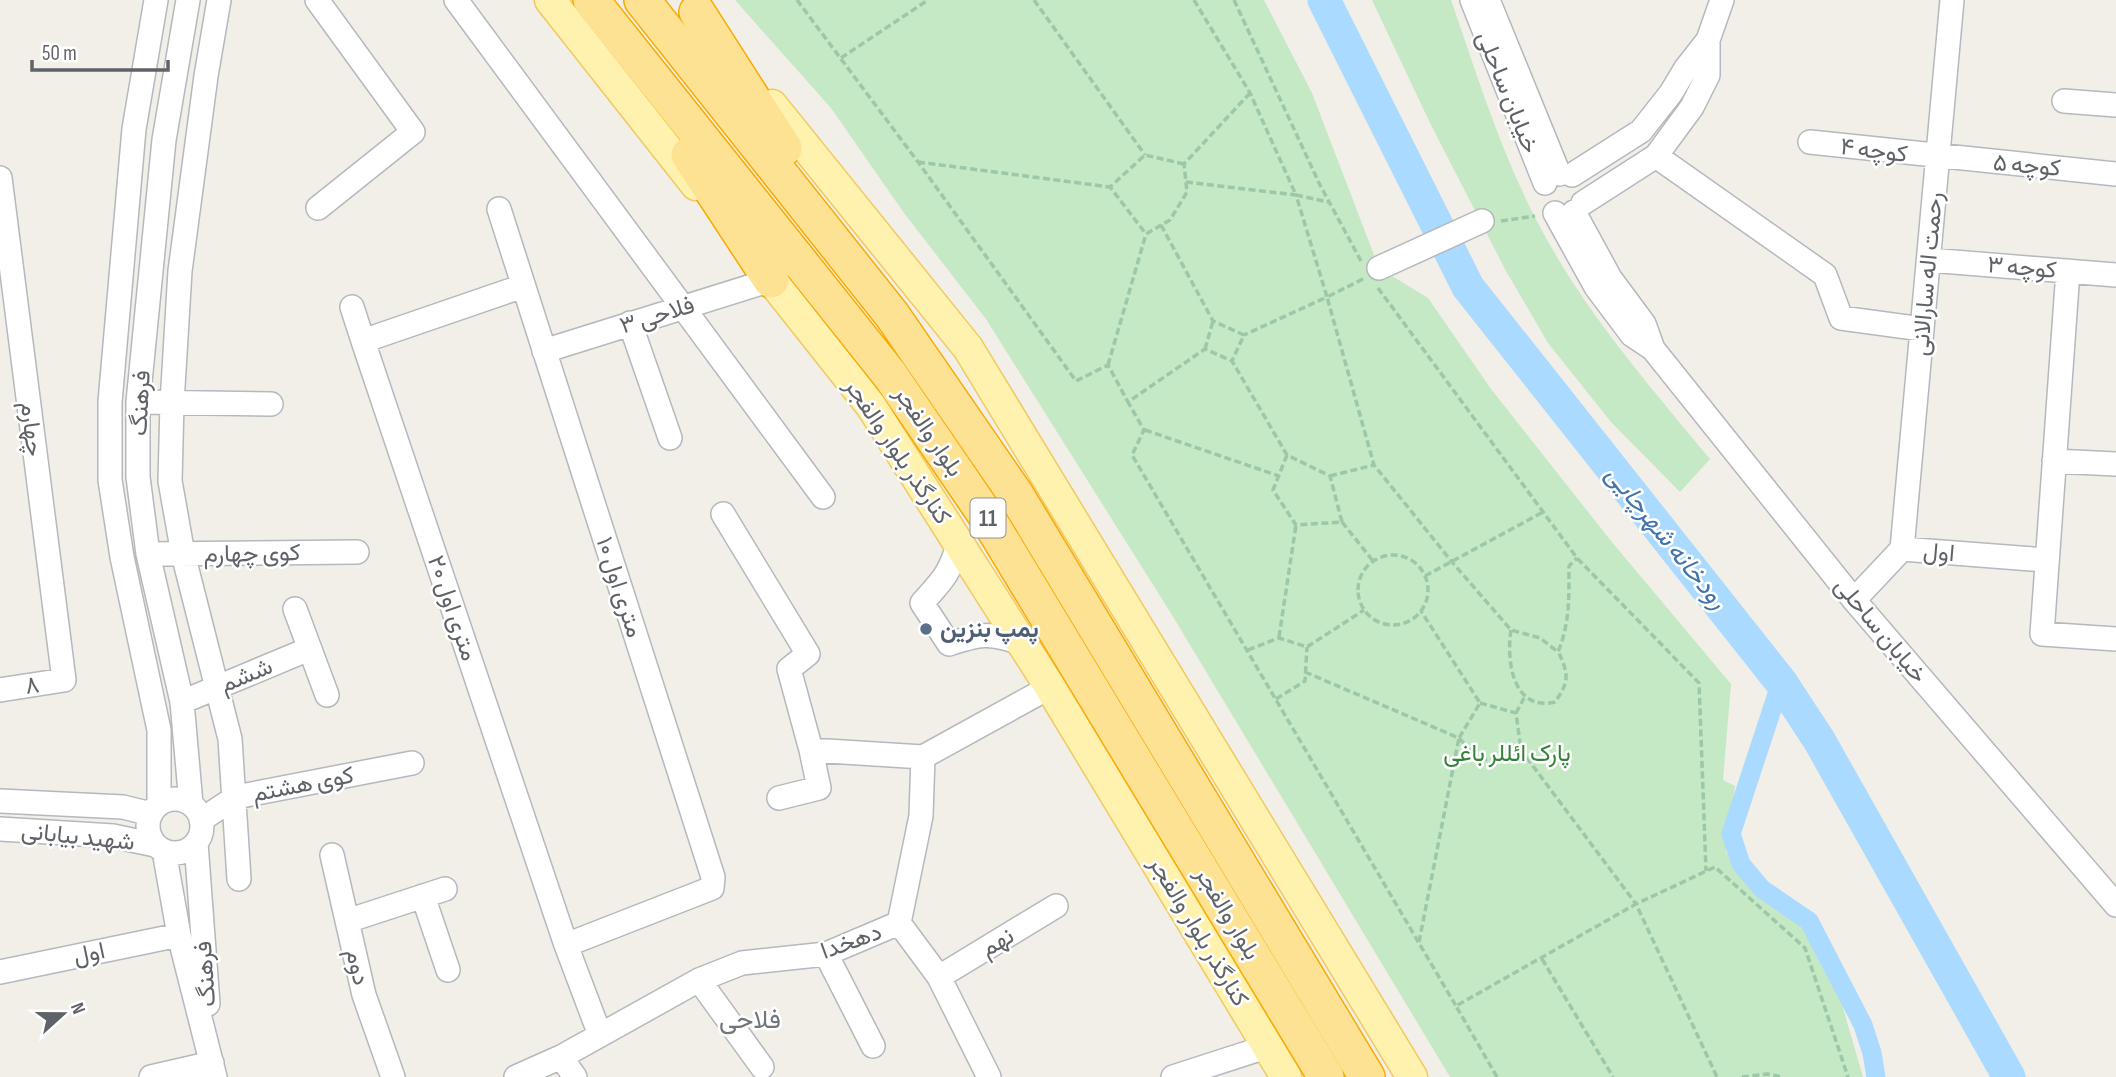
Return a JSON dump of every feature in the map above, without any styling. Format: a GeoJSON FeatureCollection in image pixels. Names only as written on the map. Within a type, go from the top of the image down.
{"type":"FeatureCollection","features":[{"type":"Feature","properties":{"kind":"highway"},"geometry":{"type":"LineString","coordinates":[[589,0],[771,280]]}},
{"type":"Feature","properties":{"kind":"highway","name":"بلوار والفجر"},"geometry":{"type":"LineString","coordinates":[[589,0],[890,375],[988,517],[1326,1077]]}},
{"type":"Feature","properties":{"kind":"highway","name":"بلوار والفجر"},"geometry":{"type":"LineString","coordinates":[[642,0],[892,316],[1016,495],[1367,1077]]}},
{"type":"Feature","properties":{"kind":"highway"},"geometry":{"type":"LineString","coordinates":[[692,6],[892,316]]}},
{"type":"Feature","properties":{"kind":"main road","name":"کنارگذر بلوار والفجر"},"geometry":{"type":"LineString","coordinates":[[550,0],[871,406],[1050,687],[1286,1077]]}},
{"type":"Feature","properties":{"kind":"main road"},"geometry":{"type":"LineString","coordinates":[[692,6],[968,348],[1412,1077]]}},
{"type":"Feature","properties":{"kind":"street","name":"فرهنگ"},"geometry":{"type":"LineString","coordinates":[[155,809],[159,730],[122,557],[112,493],[110,401],[134,129],[156,0]]}},
{"type":"Feature","properties":{"kind":"street","name":"فرهنگ"},"geometry":{"type":"LineString","coordinates":[[188,0],[164,140],[138,402],[138,477],[148,554],[182,702],[196,812]]}},
{"type":"Feature","properties":{"kind":"street"},"geometry":{"type":"LineString","coordinates":[[219,0],[180,271],[170,481],[183,554],[230,739],[236,797],[239,879]]}},
{"type":"Feature","properties":{"kind":"street"},"geometry":{"type":"LineString","coordinates":[[317,0],[413,132],[318,208]]}},
{"type":"Feature","properties":{"kind":"street"},"geometry":{"type":"LineString","coordinates":[[456,0],[823,497]]}},
{"type":"Feature","properties":{"kind":"street","name":"خیابان ساحلی"},"geometry":{"type":"LineString","coordinates":[[1472,0],[1559,177]]}},
{"type":"Feature","properties":{"kind":"street","name":"خیابان ساحلی"},"geometry":{"type":"LineString","coordinates":[[1488,0],[1559,177]]}},
{"type":"Feature","properties":{"kind":"street"},"geometry":{"type":"LineString","coordinates":[[1708,40],[1641,131],[1559,177],[1543,190],[1545,204],[1571,210],[1656,156],[1692,107],[1707,75],[1708,40],[1722,0]]}},
{"type":"Feature","properties":{"kind":"street","name":"رحمت اله سارالانی"},"geometry":{"type":"LineString","coordinates":[[1902,549],[1952,0]]}},
{"type":"Feature","properties":{"kind":"street"},"geometry":{"type":"LineString","coordinates":[[2064,101],[2116,105]]}},
{"type":"Feature","properties":{"kind":"street","name":"کوچه ۴"},"geometry":{"type":"LineString","coordinates":[[1810,142],[1938,157]]}},
{"type":"Feature","properties":{"kind":"street"},"geometry":{"type":"LineString","coordinates":[[1656,156],[1825,275],[1841,318],[1923,329]]}},
{"type":"Feature","properties":{"kind":"street","name":"کوچه ۵"},"geometry":{"type":"LineString","coordinates":[[1938,157],[2116,174]]}},
{"type":"Feature","properties":{"kind":"street"},"geometry":{"type":"LineString","coordinates":[[1559,177],[1582,184],[1584,190],[1571,210]]}},
{"type":"Feature","properties":{"kind":"street","name":"چهارم"},"geometry":{"type":"LineString","coordinates":[[0,178],[64,680]]}},
{"type":"Feature","properties":{"kind":"street","name":"۱۰ متری اول"},"geometry":{"type":"LineString","coordinates":[[499,209],[713,877],[712,888],[566,945]]}},
{"type":"Feature","properties":{"kind":"street","name":"خیابان ساحلی"},"geometry":{"type":"LineString","coordinates":[[1571,210],[1596,288],[1632,335],[1653,349],[1854,600],[2113,899]]}},
{"type":"Feature","properties":{"kind":"street"},"geometry":{"type":"LineString","coordinates":[[1372,274],[1491,221]]}},
{"type":"Feature","properties":{"kind":"street","name":"کوچه ۳"},"geometry":{"type":"LineString","coordinates":[[1929,260],[2116,275]]}},
{"type":"Feature","properties":{"kind":"street"},"geometry":{"type":"LineString","coordinates":[[2068,271],[2045,560],[2042,634],[2116,639]]}},
{"type":"Feature","properties":{"kind":"street","name":"فلاحی ۳"},"geometry":{"type":"LineString","coordinates":[[544,351],[771,280]]}},
{"type":"Feature","properties":{"kind":"street"},"geometry":{"type":"LineString","coordinates":[[363,341],[523,286]]}},
{"type":"Feature","properties":{"kind":"street","name":"۲۰ متری اول"},"geometry":{"type":"LineString","coordinates":[[352,307],[566,945],[600,1035]]}},
{"type":"Feature","properties":{"kind":"street"},"geometry":{"type":"LineString","coordinates":[[630,323],[670,438]]}},
{"type":"Feature","properties":{"kind":"street"},"geometry":{"type":"LineString","coordinates":[[138,402],[271,404]]}},
{"type":"Feature","properties":{"kind":"street"},"geometry":{"type":"LineString","coordinates":[[2054,461],[2116,464]]}},
{"type":"Feature","properties":{"kind":"street"},"geometry":{"type":"LineString","coordinates":[[723,514],[808,654],[789,669],[819,789],[779,798]]}},
{"type":"Feature","properties":{"kind":"street"},"geometry":{"type":"LineString","coordinates":[[959,541],[954,562],[945,578],[922,603],[949,643],[980,634],[997,635],[1020,643]]}},
{"type":"Feature","properties":{"kind":"street","name":"اول"},"geometry":{"type":"LineString","coordinates":[[1854,600],[1902,549],[2045,560]]}},
{"type":"Feature","properties":{"kind":"street","name":"کوی چهارم"},"geometry":{"type":"LineString","coordinates":[[148,554],[357,552]]}},
{"type":"Feature","properties":{"kind":"street"},"geometry":{"type":"LineString","coordinates":[[295,609],[327,695]]}},
{"type":"Feature","properties":{"kind":"street","name":"ششم"},"geometry":{"type":"LineString","coordinates":[[182,702],[309,649]]}},
{"type":"Feature","properties":{"kind":"street","name":"۸"},"geometry":{"type":"LineString","coordinates":[[0,691],[64,680]]}},
{"type":"Feature","properties":{"kind":"street"},"geometry":{"type":"LineString","coordinates":[[811,750],[923,757],[1050,687]]}},
{"type":"Feature","properties":{"kind":"street","name":"دهخدا"},"geometry":{"type":"LineString","coordinates":[[516,1077],[561,1057],[699,980],[742,963],[825,954],[899,923],[921,816],[923,757]]}},
{"type":"Feature","properties":{"kind":"street","name":"کوی هشتم"},"geometry":{"type":"LineString","coordinates":[[196,812],[236,797],[412,763]]}},
{"type":"Feature","properties":{"kind":"street"},"geometry":{"type":"LineString","coordinates":[[175,799],[196,812],[200,836],[196,843],[182,852],[160,848],[148,830],[155,809],[175,799]]}},
{"type":"Feature","properties":{"kind":"street","name":"شهید بیابانی"},"geometry":{"type":"LineString","coordinates":[[0,801],[155,809]]}},
{"type":"Feature","properties":{"kind":"street","name":"شهید بیابانی"},"geometry":{"type":"LineString","coordinates":[[0,829],[113,836],[160,848]]}},
{"type":"Feature","properties":{"kind":"street","name":"فرهنگ"},"geometry":{"type":"LineString","coordinates":[[196,843],[213,1070]]}},
{"type":"Feature","properties":{"kind":"street","name":"فرهنگ"},"geometry":{"type":"LineString","coordinates":[[160,848],[213,1070]]}},
{"type":"Feature","properties":{"kind":"street","name":"دوم"},"geometry":{"type":"LineString","coordinates":[[332,855],[364,995],[393,1077]]}},
{"type":"Feature","properties":{"kind":"street"},"geometry":{"type":"LineString","coordinates":[[347,921],[434,892],[448,970]]}},
{"type":"Feature","properties":{"kind":"street","name":"نهم"},"geometry":{"type":"LineString","coordinates":[[939,977],[1056,906]]}},
{"type":"Feature","properties":{"kind":"street"},"geometry":{"type":"LineString","coordinates":[[899,923],[939,977],[989,1077]]}},
{"type":"Feature","properties":{"kind":"street","name":"اول"},"geometry":{"type":"LineString","coordinates":[[0,972],[179,934]]}},
{"type":"Feature","properties":{"kind":"street"},"geometry":{"type":"LineString","coordinates":[[825,954],[873,1046]]}},
{"type":"Feature","properties":{"kind":"street"},"geometry":{"type":"LineString","coordinates":[[699,980],[762,1067]]}},
{"type":"Feature","properties":{"kind":"street"},"geometry":{"type":"LineString","coordinates":[[1173,1077],[1269,1046]]}},
{"type":"Feature","properties":{"kind":"street"},"geometry":{"type":"LineString","coordinates":[[561,1057],[575,1077]]}},
{"type":"Feature","properties":{"kind":"street"},"geometry":{"type":"LineString","coordinates":[[151,1077],[213,1070]]}},
{"type":"Feature","properties":{"kind":"path"},"geometry":{"type":"LineString","coordinates":[[797,0],[1076,381],[1108,365]]}},
{"type":"Feature","properties":{"kind":"path"},"geometry":{"type":"LineString","coordinates":[[841,58],[929,0]]}},
{"type":"Feature","properties":{"kind":"path"},"geometry":{"type":"LineString","coordinates":[[1034,0],[1144,155],[1184,164]]}},
{"type":"Feature","properties":{"kind":"path"},"geometry":{"type":"LineString","coordinates":[[1194,0],[1250,93],[1296,195],[1374,465],[1511,630],[1540,638],[1558,652],[1566,669],[1565,688],[1555,702],[1540,706],[1524,698],[1513,675],[1507,650],[1511,630]]}},
{"type":"Feature","properties":{"kind":"path"},"geometry":{"type":"LineString","coordinates":[[1234,0],[1329,202],[1372,274],[1577,558],[1699,683],[1706,871]]}},
{"type":"Feature","properties":{"kind":"path"},"geometry":{"type":"LineString","coordinates":[[1250,93],[1184,164],[1187,192],[1170,220],[1146,234],[1108,365],[1144,430],[1279,476]]}},
{"type":"Feature","properties":{"kind":"path"},"geometry":{"type":"LineString","coordinates":[[1110,187],[1144,155]]}},
{"type":"Feature","properties":{"kind":"path"},"geometry":{"type":"LineString","coordinates":[[918,162],[1110,187],[1146,234]]}},
{"type":"Feature","properties":{"kind":"path"},"geometry":{"type":"LineString","coordinates":[[1186,182],[1296,195],[1329,202]]}},
{"type":"Feature","properties":{"kind":"path"},"geometry":{"type":"LineString","coordinates":[[1491,221],[1571,210]]}},
{"type":"Feature","properties":{"kind":"path"},"geometry":{"type":"LineString","coordinates":[[1161,225],[1213,321],[1244,335]]}},
{"type":"Feature","properties":{"kind":"path"},"geometry":{"type":"LineString","coordinates":[[1232,361],[1244,335],[1372,274]]}},
{"type":"Feature","properties":{"kind":"path"},"geometry":{"type":"LineString","coordinates":[[1128,402],[1205,349],[1213,321]]}},
{"type":"Feature","properties":{"kind":"path"},"geometry":{"type":"LineString","coordinates":[[1205,349],[1232,361],[1287,455],[1330,476],[1374,465]]}},
{"type":"Feature","properties":{"kind":"path"},"geometry":{"type":"LineString","coordinates":[[1144,430],[1132,455],[1497,1077]]}},
{"type":"Feature","properties":{"kind":"path"},"geometry":{"type":"LineString","coordinates":[[1279,638],[1296,525],[1273,490],[1287,455]]}},
{"type":"Feature","properties":{"kind":"path"},"geometry":{"type":"LineString","coordinates":[[1330,476],[1342,522],[1373,561]]}},
{"type":"Feature","properties":{"kind":"path"},"geometry":{"type":"LineString","coordinates":[[1425,576],[1543,512]]}},
{"type":"Feature","properties":{"kind":"path"},"geometry":{"type":"LineString","coordinates":[[1296,525],[1342,522]]}},
{"type":"Feature","properties":{"kind":"path"},"geometry":{"type":"LineString","coordinates":[[1384,555],[1408,558],[1418,565],[1425,576],[1427,600],[1421,611],[1403,624],[1381,624],[1364,610],[1359,600],[1359,578],[1373,561],[1384,555]]}},
{"type":"Feature","properties":{"kind":"path"},"geometry":{"type":"LineString","coordinates":[[1558,652],[1566,632],[1569,566],[1577,558]]}},
{"type":"Feature","properties":{"kind":"path"},"geometry":{"type":"LineString","coordinates":[[1307,647],[1364,610]]}},
{"type":"Feature","properties":{"kind":"path"},"geometry":{"type":"LineString","coordinates":[[1421,611],[1480,703],[1516,713]]}},
{"type":"Feature","properties":{"kind":"path"},"geometry":{"type":"LineString","coordinates":[[1247,651],[1279,638],[1307,647]]}},
{"type":"Feature","properties":{"kind":"path"},"geometry":{"type":"LineString","coordinates":[[1275,699],[1305,681],[1307,647]]}},
{"type":"Feature","properties":{"kind":"path"},"geometry":{"type":"LineString","coordinates":[[1306,673],[1459,738],[1480,761],[1521,750]]}},
{"type":"Feature","properties":{"kind":"path"},"geometry":{"type":"LineString","coordinates":[[1524,698],[1516,713],[1521,750],[1636,904],[1717,1077]]}},
{"type":"Feature","properties":{"kind":"path"},"geometry":{"type":"LineString","coordinates":[[1419,943],[1459,738],[1480,703]]}},
{"type":"Feature","properties":{"kind":"path"},"geometry":{"type":"LineString","coordinates":[[1456,1006],[1636,904],[1715,867],[1805,948],[1849,1077]]}},
{"type":"Feature","properties":{"kind":"path"},"geometry":{"type":"LineString","coordinates":[[1541,958],[1613,1077]]}},
{"type":"Feature","properties":{"kind":"path"},"geometry":{"type":"LineString","coordinates":[[1742,1077],[1767,1074],[1782,1077]]}},
{"type":"Feature","properties":{"kind":"green space","name":"پارک ائللر باغی"},"geometry":{"type":"Polygon","coordinates":[[[735,0],[1264,0],[1312,93],[1379,268],[1428,298],[1491,389],[1611,541],[1731,684],[1723,780],[1735,786],[1726,852],[1742,876],[1759,892],[1794,916],[1817,943],[1841,1001],[1863,1077],[1450,1077],[1172,615],[986,319],[904,213],[831,108],[735,0]]]}},
{"type":"Feature","properties":{"kind":"green space"},"geometry":{"type":"Polygon","coordinates":[[[1372,0],[1451,0],[1512,169],[1556,255],[1618,346],[1710,459],[1680,492],[1611,422],[1548,343],[1506,271],[1430,123],[1372,0]]]}},
{"type":"Feature","properties":{"kind":"waterway","name":"رودخانه شهرچایی"},"geometry":{"type":"LineString","coordinates":[[1324,0],[1468,287],[1781,682],[1819,740],[2009,1077]]}},
{"type":"Feature","properties":{"kind":"waterway"},"geometry":{"type":"LineString","coordinates":[[1781,682],[1731,834],[1741,864],[1762,889],[1809,921],[1863,1025],[1876,1077]]}},
{"type":"Feature","properties":{"kind":"place","name":"پمپ بنزین"},"geometry":{"type":"Point","coordinates":[926,629]}},
{"type":"Feature","properties":{"kind":"district","name":"فلاحی"},"geometry":{"type":"Point","coordinates":[750,1019]}}]}
